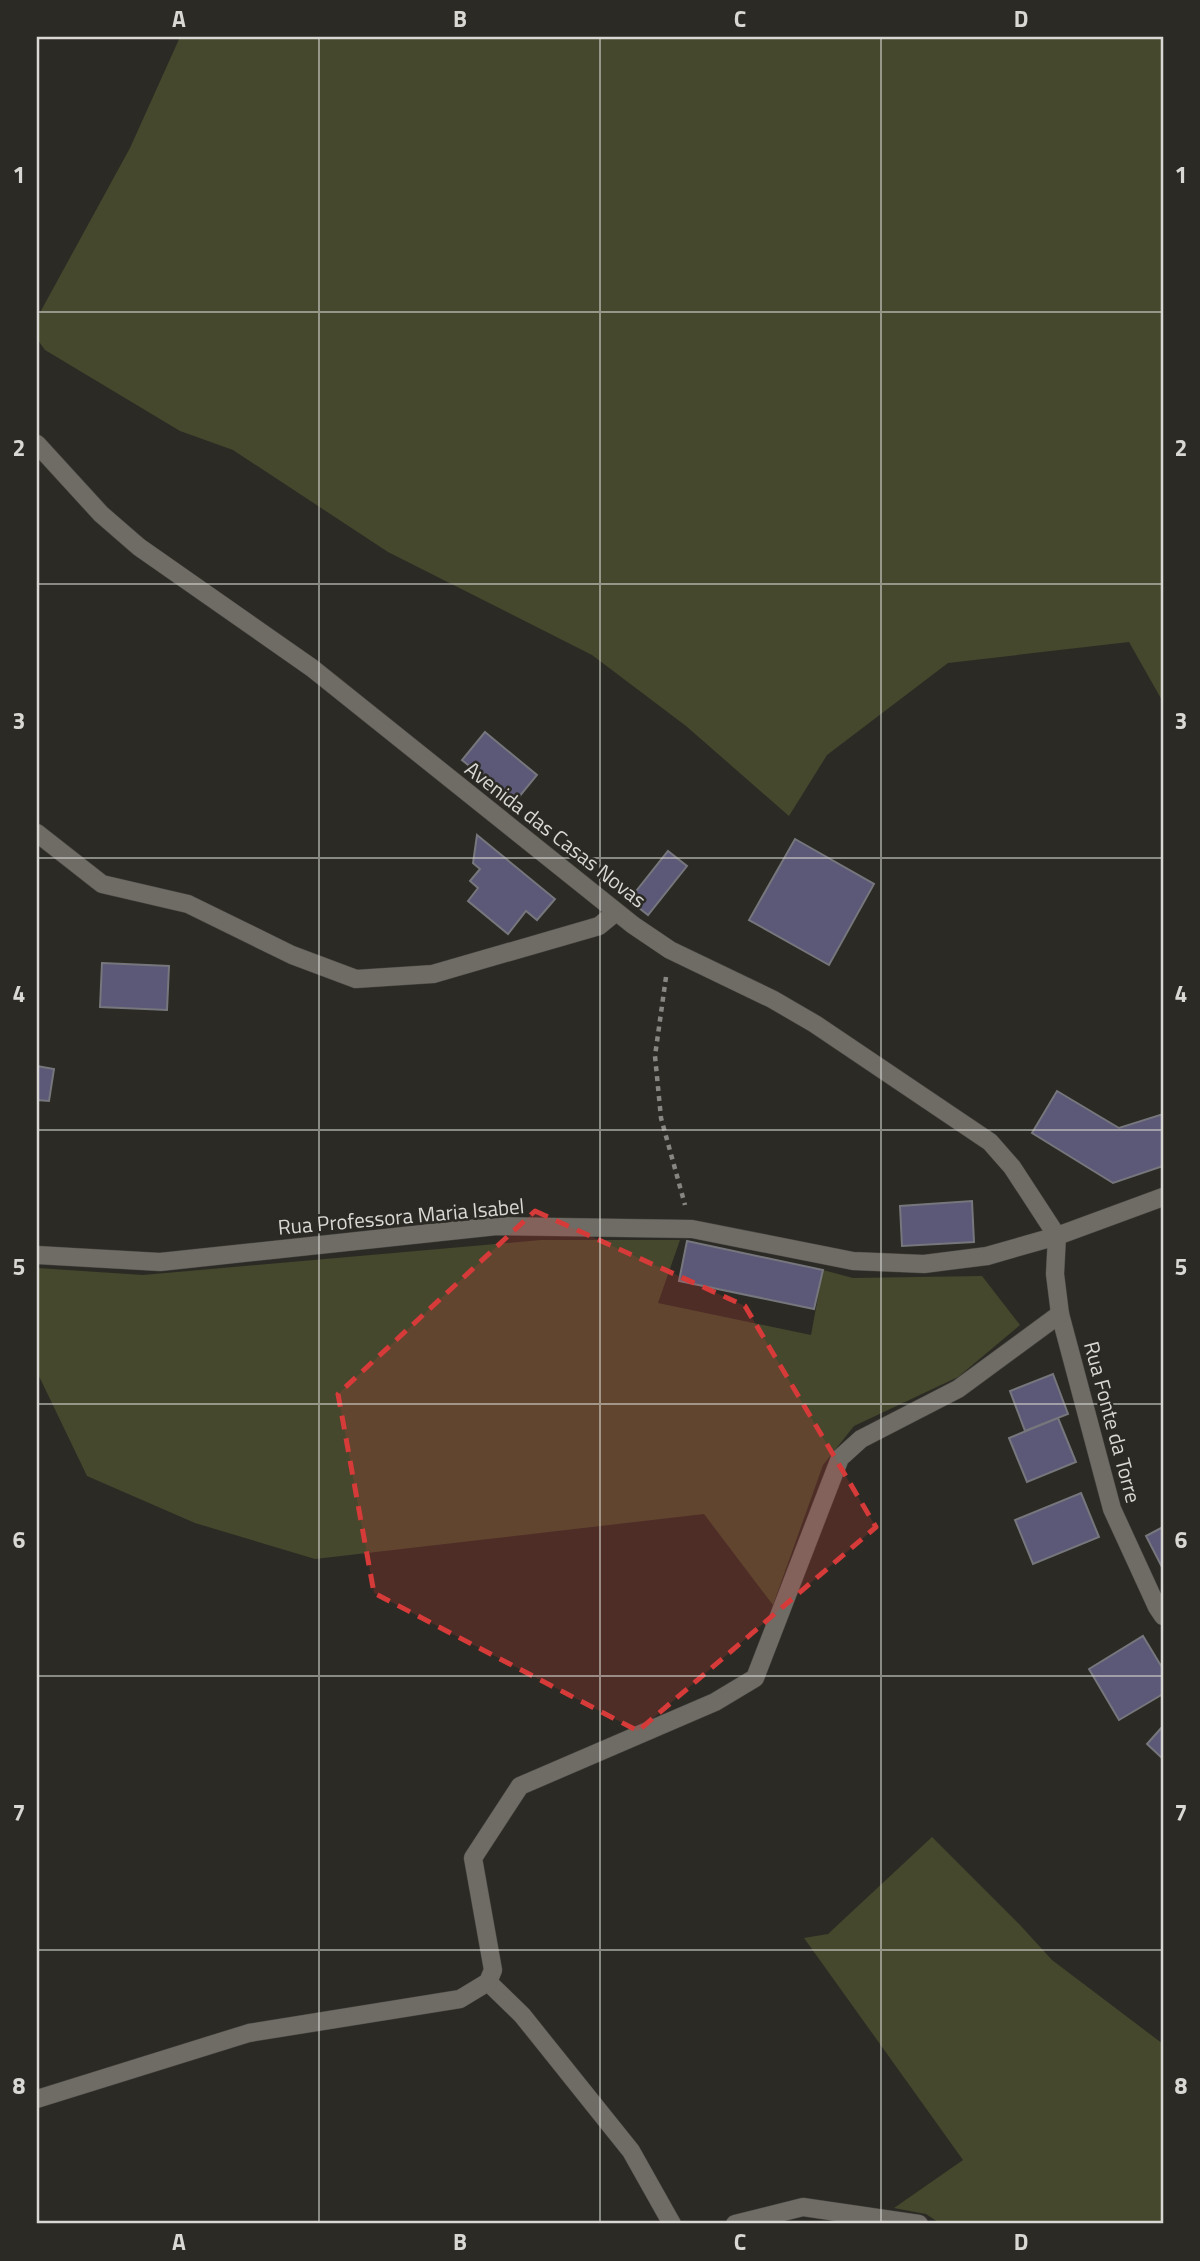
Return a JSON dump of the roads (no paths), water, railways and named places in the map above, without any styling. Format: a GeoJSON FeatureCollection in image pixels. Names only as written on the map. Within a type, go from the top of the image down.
{"type":"FeatureCollection","features":[{"type":"Feature","properties":{"kind":"street","name":"Avenida das Casas Novas"},"geometry":{"type":"LineString","coordinates":[[37,444],[101,514],[139,547],[312,668],[616,912],[670,950],[772,999],[815,1024],[990,1142],[1012,1167],[1057,1236]]}},
{"type":"Feature","properties":{"kind":"street"},"geometry":{"type":"LineString","coordinates":[[37,833],[102,884],[188,904],[292,955],[356,979],[433,974],[599,926],[616,912]]}},
{"type":"Feature","properties":{"kind":"street","name":"Rua Professora Maria Isabel"},"geometry":{"type":"LineString","coordinates":[[37,1255],[160,1262],[497,1226],[692,1229],[853,1261],[924,1264],[987,1256],[1057,1236],[1163,1197]]}},
{"type":"Feature","properties":{"kind":"street","name":"Rua Fonte da Torre"},"geometry":{"type":"LineString","coordinates":[[1057,1236],[1055,1274],[1060,1314],[1112,1509],[1163,1616]]}},
{"type":"Feature","properties":{"kind":"street"},"geometry":{"type":"LineString","coordinates":[[37,2099],[249,2033],[460,1999],[488,1982],[492,1970],[473,1858],[520,1786],[715,1702],[755,1678],[841,1458],[861,1439],[958,1389],[1060,1314]]}},
{"type":"Feature","properties":{"kind":"street"},"geometry":{"type":"LineString","coordinates":[[488,1982],[522,2015],[631,2151],[672,2224]]}},
{"type":"Feature","properties":{"kind":"street"},"geometry":{"type":"LineString","coordinates":[[735,2224],[803,2207],[919,2224]]}}]}
